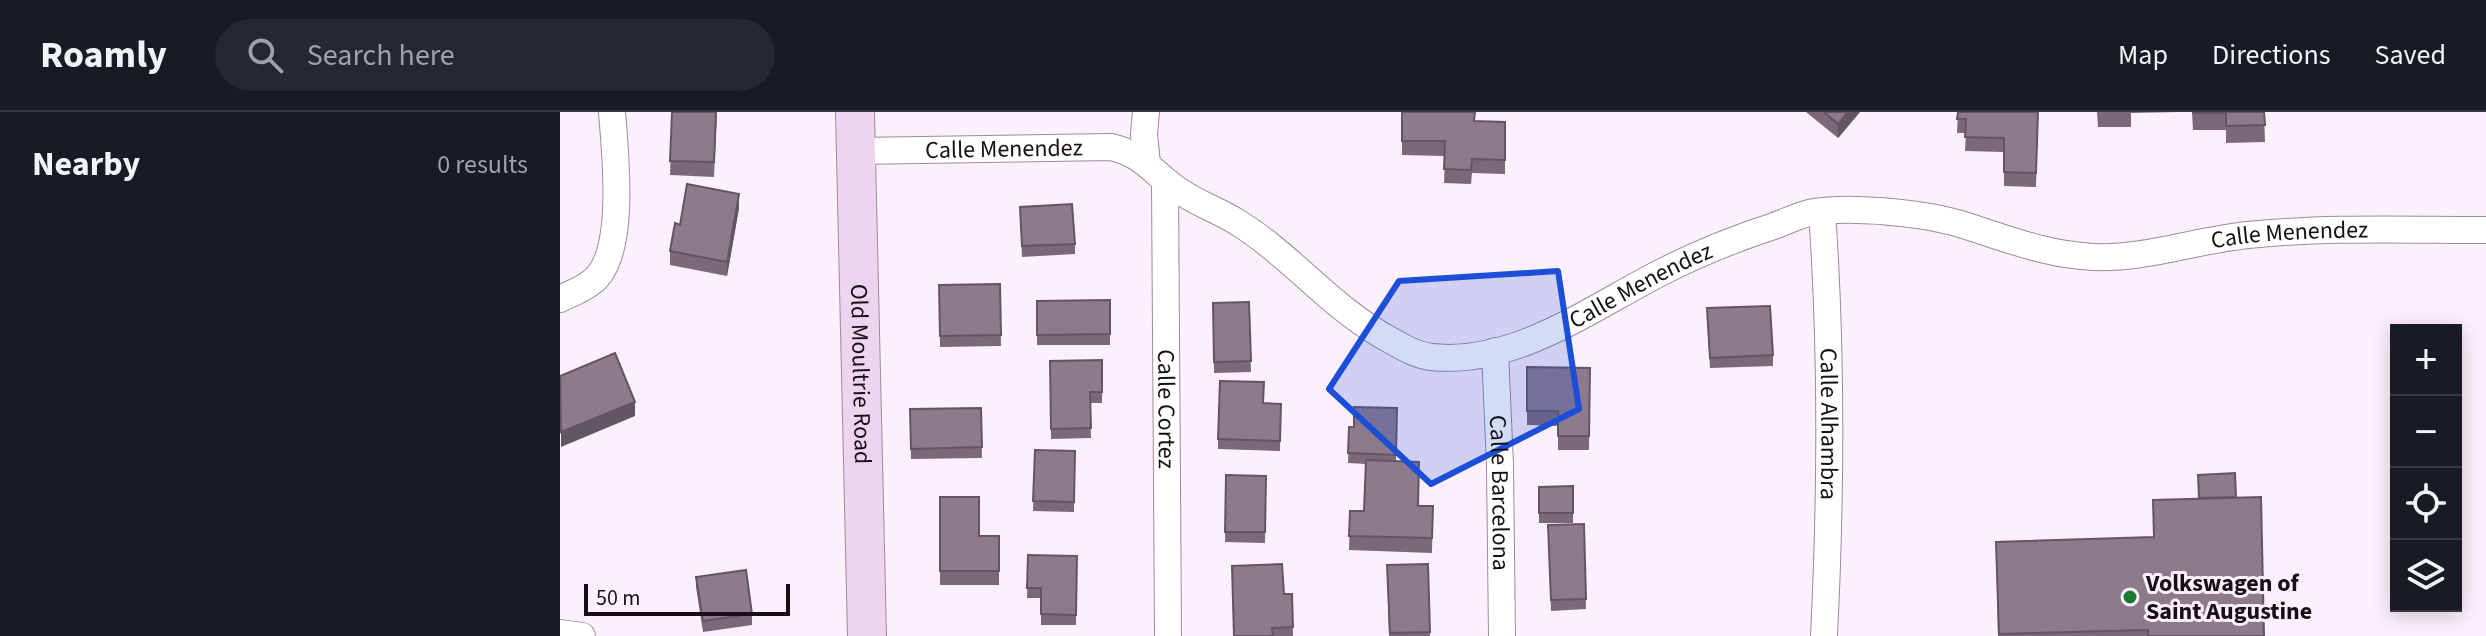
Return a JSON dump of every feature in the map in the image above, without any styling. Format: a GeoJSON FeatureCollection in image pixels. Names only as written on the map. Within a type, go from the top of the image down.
{"type":"FeatureCollection","features":[{"type":"Feature","properties":{"kind":"main road","name":"Old Moultrie Road"},"geometry":{"type":"LineString","coordinates":[[855,112],[867,636]]}},
{"type":"Feature","properties":{"kind":"street"},"geometry":{"type":"LineString","coordinates":[[560,299],[595,280],[610,254],[616,226],[617,181],[612,112]]}},
{"type":"Feature","properties":{"kind":"street","name":"Calle Cortez"},"geometry":{"type":"LineString","coordinates":[[1146,112],[1144,134],[1156,173],[1168,636]]}},
{"type":"Feature","properties":{"kind":"street","name":"Calle Menendez"},"geometry":{"type":"LineString","coordinates":[[856,151],[1111,147],[1138,156],[1184,194],[1237,221],[1283,255],[1329,298],[1374,331],[1414,353],[1428,357],[1460,358],[1512,347],[1576,320],[1666,269],[1737,238],[1810,213],[1901,213],[1953,222],[2034,249],[2097,257],[2130,255],[2220,238],[2296,230],[2486,230]]}},
{"type":"Feature","properties":{"kind":"street","name":"Calle Alhambra"},"geometry":{"type":"LineString","coordinates":[[1822,212],[1830,434],[1824,636]]}},
{"type":"Feature","properties":{"kind":"street","name":"Calle Barcelona"},"geometry":{"type":"LineString","coordinates":[[1495,351],[1502,636]]}},
{"type":"Feature","properties":{"kind":"street"},"geometry":{"type":"LineString","coordinates":[[560,633],[582,636]]}},
{"type":"Feature","properties":{"kind":"highlighted area"},"geometry":{"type":"Polygon","coordinates":[[[1558,271],[1579,409],[1431,484],[1329,389],[1399,281],[1558,271]]]}},
{"type":"Feature","properties":{"kind":"building"},"geometry":{"type":"Polygon","coordinates":[[[672,112],[716,112],[714,162],[670,161],[672,112]]]}},
{"type":"Feature","properties":{"kind":"building"},"geometry":{"type":"Polygon","coordinates":[[[1402,112],[1475,112],[1474,121],[1505,122],[1505,160],[1472,159],[1471,170],[1444,169],[1445,141],[1402,141],[1402,112]]]}},
{"type":"Feature","properties":{"kind":"building"},"geometry":{"type":"Polygon","coordinates":[[[1824,112],[1848,112],[1838,124],[1824,112]]]}},
{"type":"Feature","properties":{"kind":"building"},"geometry":{"type":"Polygon","coordinates":[[[1958,112],[2038,112],[2036,173],[2004,172],[2004,138],[1965,137],[1966,119],[1957,119],[1958,112]]]}},
{"type":"Feature","properties":{"kind":"building"},"geometry":{"type":"Polygon","coordinates":[[[2193,112],[2264,112],[2265,125],[2226,126],[2226,113],[2193,112]]]}},
{"type":"Feature","properties":{"kind":"building"},"geometry":{"type":"Polygon","coordinates":[[[687,184],[739,194],[727,262],[670,251],[675,223],[680,225],[687,184]]]}},
{"type":"Feature","properties":{"kind":"building"},"geometry":{"type":"Polygon","coordinates":[[[1072,204],[1075,244],[1022,246],[1020,207],[1072,204]]]}},
{"type":"Feature","properties":{"kind":"building"},"geometry":{"type":"Polygon","coordinates":[[[1000,284],[1001,335],[940,336],[939,285],[1000,284]]]}},
{"type":"Feature","properties":{"kind":"building"},"geometry":{"type":"Polygon","coordinates":[[[1110,300],[1110,334],[1037,335],[1037,301],[1110,300]]]}},
{"type":"Feature","properties":{"kind":"building"},"geometry":{"type":"Polygon","coordinates":[[[1249,302],[1251,361],[1214,362],[1213,303],[1249,302]]]}},
{"type":"Feature","properties":{"kind":"building"},"geometry":{"type":"Polygon","coordinates":[[[1770,306],[1773,355],[1710,358],[1707,308],[1770,306]]]}},
{"type":"Feature","properties":{"kind":"building"},"geometry":{"type":"Polygon","coordinates":[[[615,353],[635,402],[561,432],[560,376],[615,353]]]}},
{"type":"Feature","properties":{"kind":"building"},"geometry":{"type":"Polygon","coordinates":[[[1102,360],[1102,392],[1090,392],[1091,428],[1051,429],[1050,361],[1102,360]]]}},
{"type":"Feature","properties":{"kind":"building"},"geometry":{"type":"Polygon","coordinates":[[[1527,367],[1590,368],[1589,436],[1558,436],[1558,411],[1527,411],[1527,367]]]}},
{"type":"Feature","properties":{"kind":"building"},"geometry":{"type":"Polygon","coordinates":[[[1220,381],[1264,382],[1263,403],[1281,404],[1280,441],[1218,439],[1220,381]]]}},
{"type":"Feature","properties":{"kind":"building"},"geometry":{"type":"Polygon","coordinates":[[[1354,407],[1397,408],[1396,455],[1348,453],[1349,427],[1354,427],[1354,407]]]}},
{"type":"Feature","properties":{"kind":"building"},"geometry":{"type":"Polygon","coordinates":[[[981,408],[982,447],[911,449],[910,409],[981,408]]]}},
{"type":"Feature","properties":{"kind":"building"},"geometry":{"type":"Polygon","coordinates":[[[1035,450],[1075,451],[1074,502],[1033,501],[1035,450]]]}},
{"type":"Feature","properties":{"kind":"building"},"geometry":{"type":"Polygon","coordinates":[[[1366,460],[1419,462],[1418,506],[1433,506],[1432,538],[1349,536],[1350,511],[1364,511],[1366,460]]]}},
{"type":"Feature","properties":{"kind":"building"},"geometry":{"type":"Polygon","coordinates":[[[2235,473],[2236,497],[2199,498],[2198,475],[2235,473]]]}},
{"type":"Feature","properties":{"kind":"building"},"geometry":{"type":"Polygon","coordinates":[[[1226,475],[1266,476],[1265,532],[1225,532],[1226,475]]]}},
{"type":"Feature","properties":{"kind":"building"},"geometry":{"type":"Polygon","coordinates":[[[1573,486],[1573,513],[1539,513],[1539,487],[1573,486]]]}},
{"type":"Feature","properties":{"kind":"building"},"geometry":{"type":"Polygon","coordinates":[[[940,497],[979,497],[979,536],[999,536],[999,571],[940,571],[940,497]]]}},
{"type":"Feature","properties":{"kind":"building","name":"Volkswagen of Saint Augustine"},"geometry":{"type":"Polygon","coordinates":[[[2261,497],[2264,636],[2148,636],[2148,630],[1999,634],[1996,542],[2154,537],[2153,500],[2261,497]]]}},
{"type":"Feature","properties":{"kind":"building"},"geometry":{"type":"Polygon","coordinates":[[[1584,524],[1586,599],[1551,600],[1548,525],[1584,524]]]}},
{"type":"Feature","properties":{"kind":"building"},"geometry":{"type":"Polygon","coordinates":[[[1028,555],[1077,556],[1076,615],[1041,614],[1041,588],[1027,588],[1028,555]]]}},
{"type":"Feature","properties":{"kind":"building"},"geometry":{"type":"Polygon","coordinates":[[[1282,564],[1284,594],[1292,594],[1293,627],[1272,628],[1273,636],[1234,636],[1232,566],[1282,564]]]}},
{"type":"Feature","properties":{"kind":"building"},"geometry":{"type":"Polygon","coordinates":[[[1428,564],[1430,632],[1390,633],[1387,565],[1428,564]]]}},
{"type":"Feature","properties":{"kind":"building"},"geometry":{"type":"Polygon","coordinates":[[[746,570],[752,614],[703,621],[696,577],[746,570]]]}},
{"type":"Feature","properties":{"kind":"place","name":"Volkswagen of Saint Augustine"},"geometry":{"type":"Point","coordinates":[2130,597]}}]}
